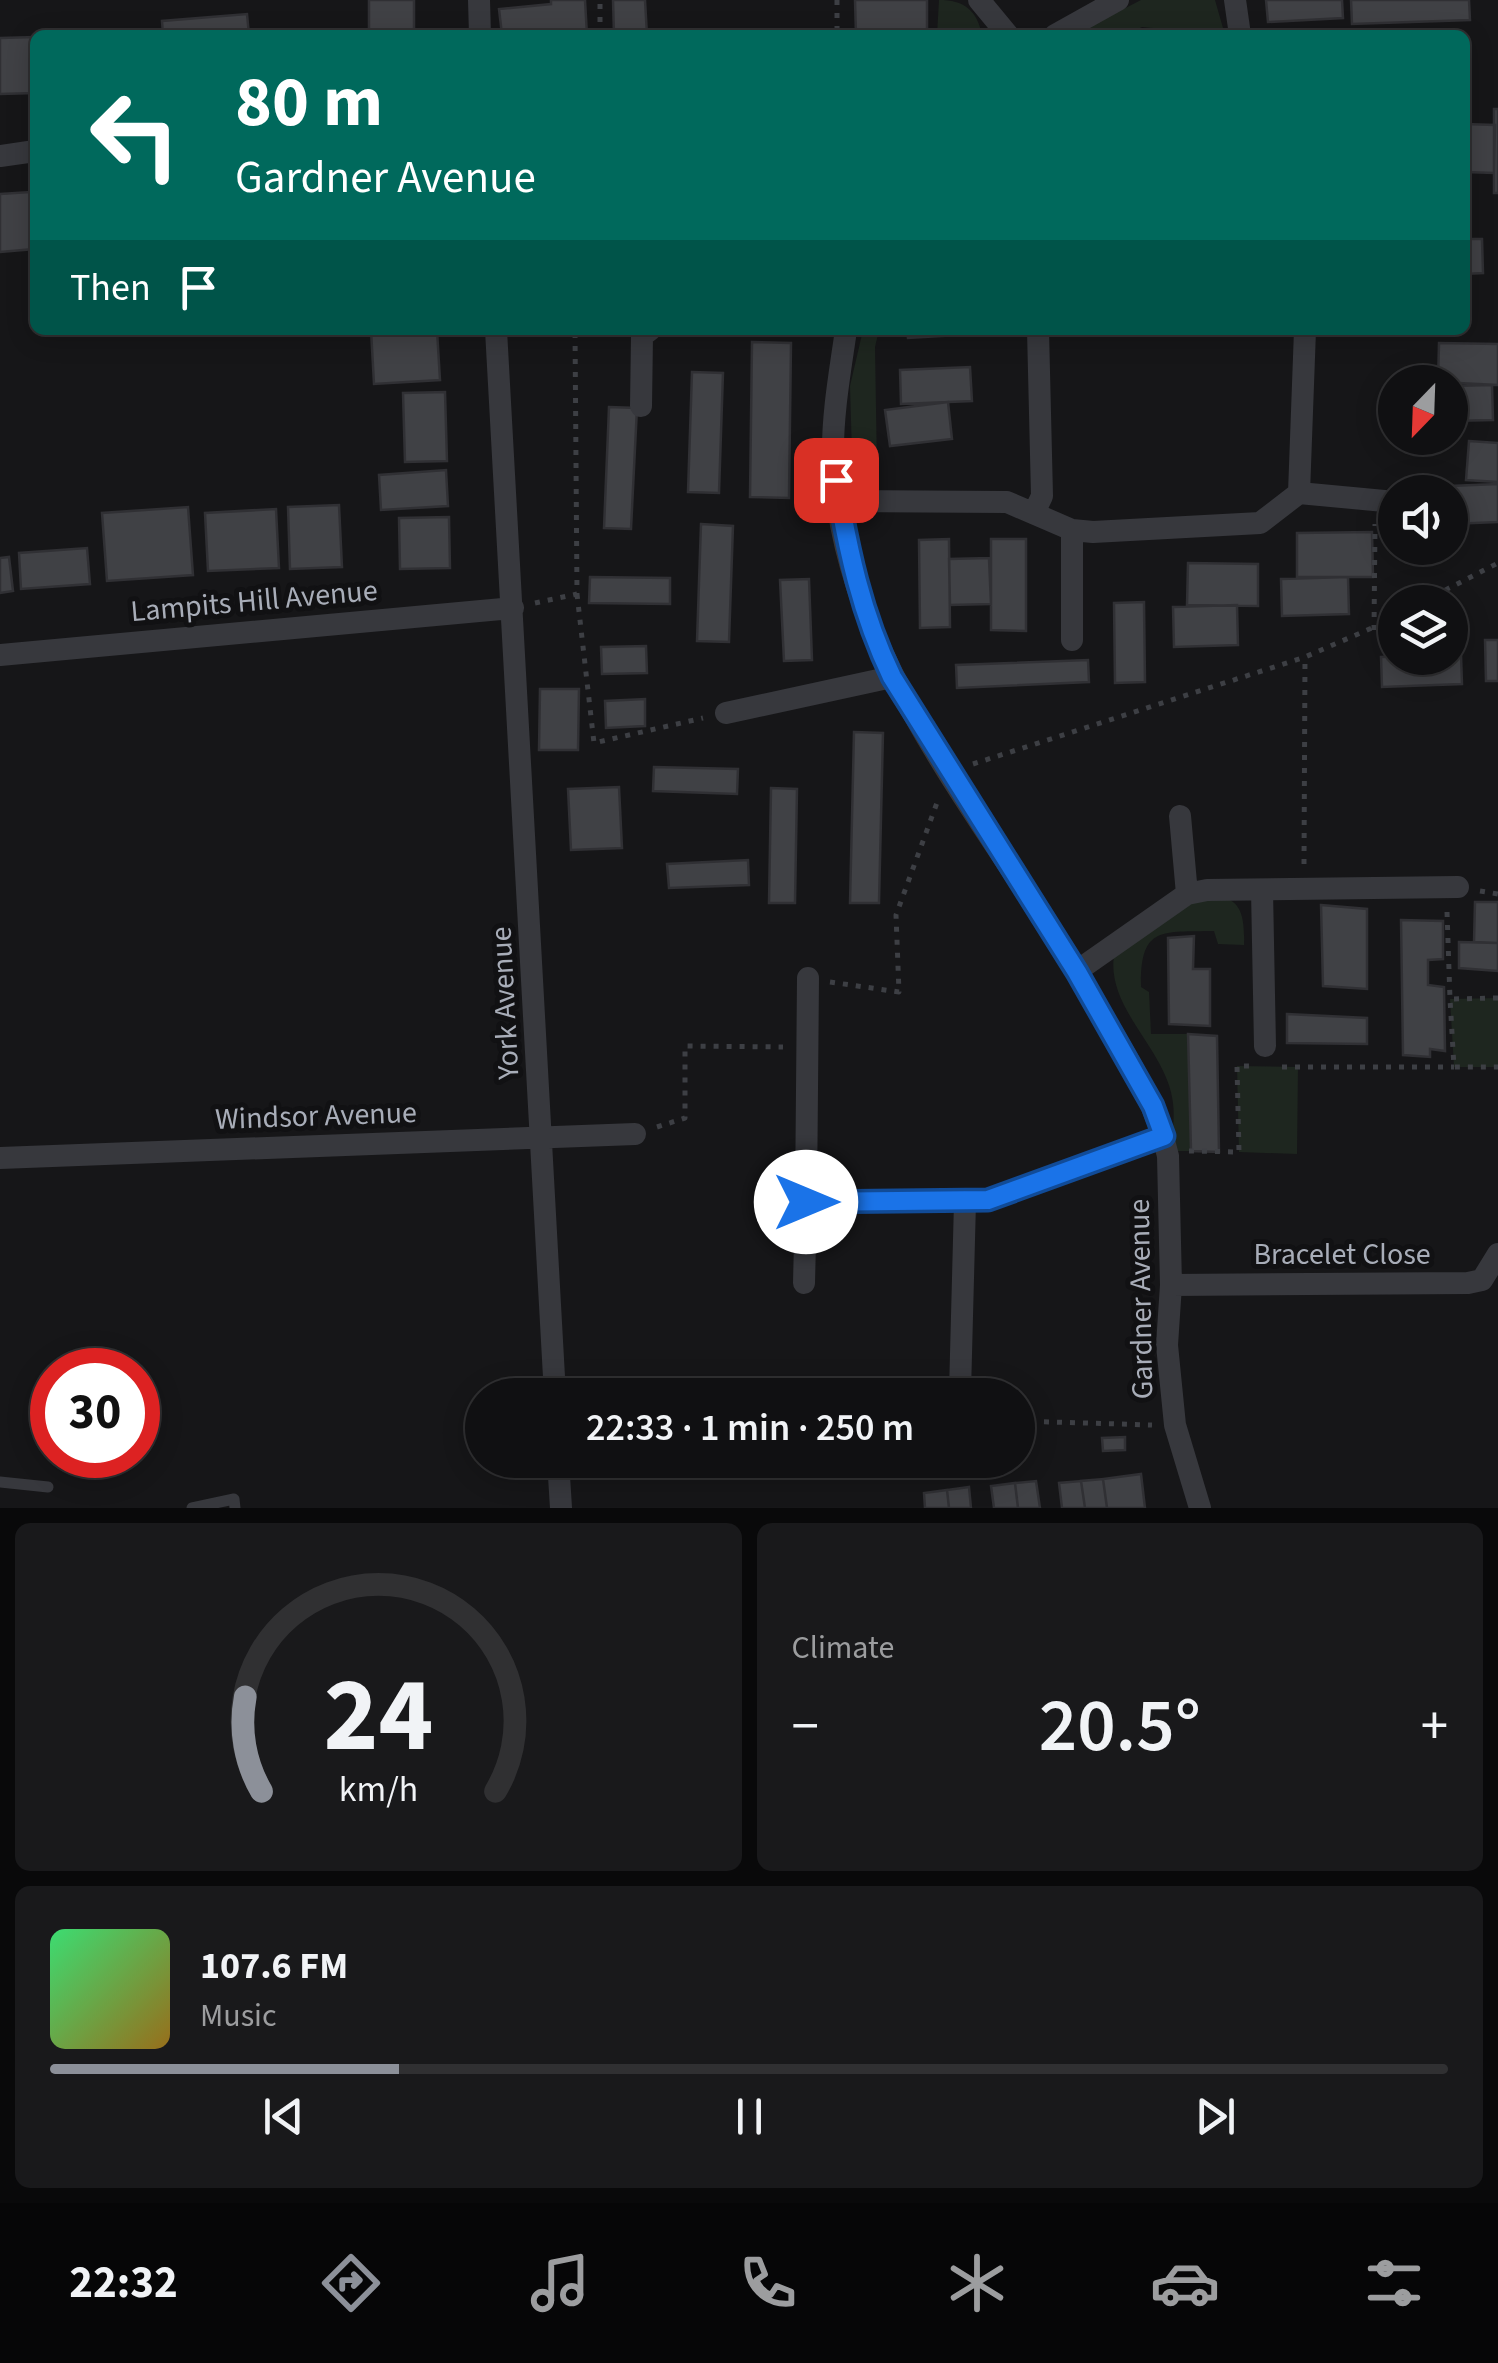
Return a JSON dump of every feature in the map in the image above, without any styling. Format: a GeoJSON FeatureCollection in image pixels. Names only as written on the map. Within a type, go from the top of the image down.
{"type":"FeatureCollection","features":[{"type":"Feature","properties":{"kind":"street"},"geometry":{"type":"LineString","coordinates":[[479,0],[480,30]]}},
{"type":"Feature","properties":{"kind":"street"},"geometry":{"type":"LineString","coordinates":[[979,0],[1004,30]]}},
{"type":"Feature","properties":{"kind":"street"},"geometry":{"type":"LineString","coordinates":[[1064,30],[1118,0]]}},
{"type":"Feature","properties":{"kind":"street"},"geometry":{"type":"LineString","coordinates":[[1235,0],[1239,30]]}},
{"type":"Feature","properties":{"kind":"street"},"geometry":{"type":"LineString","coordinates":[[0,156],[30,153]]}},
{"type":"Feature","properties":{"kind":"street","name":"York Avenue"},"geometry":{"type":"LineString","coordinates":[[496,335],[554,1378]]}},
{"type":"Feature","properties":{"kind":"street"},"geometry":{"type":"LineString","coordinates":[[641,406],[643,335]]}},
{"type":"Feature","properties":{"kind":"street","name":"Gardner Avenue"},"geometry":{"type":"LineString","coordinates":[[845,335],[833,458],[851,569],[870,632],[948,772],[1077,972],[1153,1106],[1165,1144],[1171,1285],[1167,1346],[1175,1426],[1200,1508]]}},
{"type":"Feature","properties":{"kind":"street"},"geometry":{"type":"LineString","coordinates":[[1034,513],[1042,496],[1038,335]]}},
{"type":"Feature","properties":{"kind":"street"},"geometry":{"type":"LineString","coordinates":[[1299,494],[1304,335]]}},
{"type":"Feature","properties":{"kind":"street"},"geometry":{"type":"LineString","coordinates":[[840,501],[1007,502],[1072,530],[1260,523],[1299,494],[1378,501]]}},
{"type":"Feature","properties":{"kind":"street"},"geometry":{"type":"LineString","coordinates":[[1072,530],[1072,640]]}},
{"type":"Feature","properties":{"kind":"street","name":"Lampits Hill Avenue"},"geometry":{"type":"LineString","coordinates":[[0,655],[513,608]]}},
{"type":"Feature","properties":{"kind":"street"},"geometry":{"type":"LineString","coordinates":[[726,712],[892,677]]}},
{"type":"Feature","properties":{"kind":"street"},"geometry":{"type":"LineString","coordinates":[[1180,816],[1187,894]]}},
{"type":"Feature","properties":{"kind":"street"},"geometry":{"type":"LineString","coordinates":[[1077,972],[1187,894],[1452,887]]}},
{"type":"Feature","properties":{"kind":"street"},"geometry":{"type":"LineString","coordinates":[[1262,890],[1265,1046]]}},
{"type":"Feature","properties":{"kind":"street"},"geometry":{"type":"LineString","coordinates":[[804,1284],[808,978]]}},
{"type":"Feature","properties":{"kind":"street","name":"Windsor Avenue"},"geometry":{"type":"LineString","coordinates":[[0,1158],[635,1134]]}},
{"type":"Feature","properties":{"kind":"street"},"geometry":{"type":"LineString","coordinates":[[806,1202],[964,1202],[1010,1194],[1165,1144]]}},
{"type":"Feature","properties":{"kind":"street"},"geometry":{"type":"LineString","coordinates":[[960,1378],[964,1202]]}},
{"type":"Feature","properties":{"kind":"street","name":"Bracelet Close"},"geometry":{"type":"LineString","coordinates":[[1171,1285],[1468,1283],[1482,1280],[1498,1254]]}},
{"type":"Feature","properties":{"kind":"street"},"geometry":{"type":"LineString","coordinates":[[559,1478],[560,1508]]}},
{"type":"Feature","properties":{"kind":"lane"},"geometry":{"type":"LineString","coordinates":[[0,1482],[48,1487]]}},
{"type":"Feature","properties":{"kind":"lane"},"geometry":{"type":"LineString","coordinates":[[192,1508],[234,1499],[236,1508]]}},
{"type":"Feature","properties":{"kind":"path"},"geometry":{"type":"LineString","coordinates":[[600,0],[600,30]]}},
{"type":"Feature","properties":{"kind":"path"},"geometry":{"type":"LineString","coordinates":[[836,0],[837,30]]}},
{"type":"Feature","properties":{"kind":"path"},"geometry":{"type":"LineString","coordinates":[[576,335],[577,594],[594,743],[726,712]]}},
{"type":"Feature","properties":{"kind":"path"},"geometry":{"type":"LineString","coordinates":[[1374,630],[1372,536],[1378,523]]}},
{"type":"Feature","properties":{"kind":"path"},"geometry":{"type":"LineString","coordinates":[[1455,585],[1498,563]]}},
{"type":"Feature","properties":{"kind":"path"},"geometry":{"type":"LineString","coordinates":[[513,608],[577,594]]}},
{"type":"Feature","properties":{"kind":"path"},"geometry":{"type":"LineString","coordinates":[[808,978],[899,992],[896,916],[948,772],[1306,657],[1378,628]]}},
{"type":"Feature","properties":{"kind":"path"},"geometry":{"type":"LineString","coordinates":[[1304,890],[1306,657]]}},
{"type":"Feature","properties":{"kind":"path"},"geometry":{"type":"LineString","coordinates":[[1452,887],[1450,999],[1454,1067]]}},
{"type":"Feature","properties":{"kind":"path"},"geometry":{"type":"LineString","coordinates":[[1450,999],[1498,998]]}},
{"type":"Feature","properties":{"kind":"path"},"geometry":{"type":"LineString","coordinates":[[635,1134],[685,1118],[685,1046],[807,1048]]}},
{"type":"Feature","properties":{"kind":"path"},"geometry":{"type":"LineString","coordinates":[[1165,1144],[1239,1152],[1238,1066],[1498,1067]]}},
{"type":"Feature","properties":{"kind":"path"},"geometry":{"type":"LineString","coordinates":[[1035,1422],[1175,1426]]}},
{"type":"Feature","properties":{"kind":"shaded area"},"geometry":{"type":"Polygon","coordinates":[[[939,0],[968,8],[980,30],[937,30],[939,0]]]}},
{"type":"Feature","properties":{"kind":"shaded area"},"geometry":{"type":"Polygon","coordinates":[[[1141,0],[1215,0],[1224,30],[1142,27],[1083,30],[1141,0]]]}},
{"type":"Feature","properties":{"kind":"shaded area"},"geometry":{"type":"Polygon","coordinates":[[[862,335],[878,335],[877,469],[852,455],[850,386],[862,335]]]}},
{"type":"Feature","properties":{"kind":"shaded area"},"geometry":{"type":"Polygon","coordinates":[[[1187,894],[1232,901],[1242,916],[1244,945],[1218,944],[1214,931],[1167,933],[1157,936],[1145,953],[1141,987],[1149,992],[1151,1034],[1188,1034],[1191,1151],[1172,1151],[1174,1109],[1168,1083],[1118,990],[1115,950],[1187,894]]]}},
{"type":"Feature","properties":{"kind":"shaded area"},"geometry":{"type":"Polygon","coordinates":[[[1498,998],[1498,1067],[1454,1067],[1450,999],[1498,998]]]}},
{"type":"Feature","properties":{"kind":"shaded area"},"geometry":{"type":"Polygon","coordinates":[[[1237,1066],[1298,1067],[1297,1154],[1239,1152],[1237,1066]]]}},
{"type":"Feature","properties":{"kind":"building"},"geometry":{"type":"Polygon","coordinates":[[[369,0],[414,0],[414,30],[369,30],[369,0]]]}},
{"type":"Feature","properties":{"kind":"building"},"geometry":{"type":"Polygon","coordinates":[[[551,0],[585,0],[587,30],[501,30],[499,9],[551,4],[551,0]]]}},
{"type":"Feature","properties":{"kind":"building"},"geometry":{"type":"Polygon","coordinates":[[[613,0],[645,0],[647,30],[614,30],[613,0]]]}},
{"type":"Feature","properties":{"kind":"building"},"geometry":{"type":"Polygon","coordinates":[[[855,0],[927,0],[927,30],[856,30],[855,0]]]}},
{"type":"Feature","properties":{"kind":"building"},"geometry":{"type":"Polygon","coordinates":[[[1266,0],[1342,0],[1343,18],[1268,22],[1266,0]]]}},
{"type":"Feature","properties":{"kind":"building"},"geometry":{"type":"Polygon","coordinates":[[[1351,0],[1469,0],[1470,20],[1352,24],[1351,0]]]}},
{"type":"Feature","properties":{"kind":"building"},"geometry":{"type":"Polygon","coordinates":[[[247,14],[249,30],[163,30],[162,21],[247,14]]]}},
{"type":"Feature","properties":{"kind":"building"},"geometry":{"type":"Polygon","coordinates":[[[30,37],[30,93],[0,94],[0,38],[30,37]]]}},
{"type":"Feature","properties":{"kind":"building"},"geometry":{"type":"Polygon","coordinates":[[[1494,109],[1498,109],[1498,193],[1494,193],[1494,109]]]}},
{"type":"Feature","properties":{"kind":"building"},"geometry":{"type":"Polygon","coordinates":[[[1470,124],[1495,125],[1494,173],[1470,172],[1470,124]]]}},
{"type":"Feature","properties":{"kind":"building"},"geometry":{"type":"Polygon","coordinates":[[[30,192],[30,249],[0,252],[0,194],[30,192]]]}},
{"type":"Feature","properties":{"kind":"building"},"geometry":{"type":"Polygon","coordinates":[[[1470,239],[1482,239],[1483,273],[1470,274],[1470,239]]]}},
{"type":"Feature","properties":{"kind":"building"},"geometry":{"type":"Polygon","coordinates":[[[371,335],[437,335],[440,380],[374,384],[371,335]]]}},
{"type":"Feature","properties":{"kind":"building"},"geometry":{"type":"Polygon","coordinates":[[[908,335],[958,335],[908,338],[908,335]]]}},
{"type":"Feature","properties":{"kind":"building"},"geometry":{"type":"Polygon","coordinates":[[[752,342],[791,343],[789,498],[750,497],[752,342]]]}},
{"type":"Feature","properties":{"kind":"building"},"geometry":{"type":"Polygon","coordinates":[[[1439,343],[1498,344],[1498,385],[1468,384],[1468,365],[1438,365],[1439,343]]]}},
{"type":"Feature","properties":{"kind":"building"},"geometry":{"type":"Polygon","coordinates":[[[970,367],[972,401],[901,404],[900,370],[970,367]]]}},
{"type":"Feature","properties":{"kind":"building"},"geometry":{"type":"Polygon","coordinates":[[[692,372],[723,373],[719,493],[688,492],[692,372]]]}},
{"type":"Feature","properties":{"kind":"building"},"geometry":{"type":"Polygon","coordinates":[[[1492,385],[1493,420],[1468,421],[1468,386],[1492,385]]]}},
{"type":"Feature","properties":{"kind":"building"},"geometry":{"type":"Polygon","coordinates":[[[445,392],[447,461],[405,462],[403,393],[445,392]]]}},
{"type":"Feature","properties":{"kind":"building"},"geometry":{"type":"Polygon","coordinates":[[[948,402],[952,439],[890,446],[885,410],[948,402]]]}},
{"type":"Feature","properties":{"kind":"building"},"geometry":{"type":"Polygon","coordinates":[[[609,407],[637,408],[631,529],[604,528],[609,407]]]}},
{"type":"Feature","properties":{"kind":"building"},"geometry":{"type":"Polygon","coordinates":[[[1469,441],[1498,443],[1498,482],[1468,480],[1469,441]]]}},
{"type":"Feature","properties":{"kind":"building"},"geometry":{"type":"Polygon","coordinates":[[[446,470],[448,506],[381,510],[379,475],[446,470]]]}},
{"type":"Feature","properties":{"kind":"building"},"geometry":{"type":"Polygon","coordinates":[[[1498,484],[1498,522],[1468,523],[1468,485],[1498,484]]]}},
{"type":"Feature","properties":{"kind":"building"},"geometry":{"type":"Polygon","coordinates":[[[339,505],[342,567],[290,569],[288,507],[339,505]]]}},
{"type":"Feature","properties":{"kind":"building"},"geometry":{"type":"Polygon","coordinates":[[[188,507],[193,575],[107,581],[102,513],[188,507]]]}},
{"type":"Feature","properties":{"kind":"building"},"geometry":{"type":"Polygon","coordinates":[[[276,509],[279,568],[208,571],[205,513],[276,509]]]}},
{"type":"Feature","properties":{"kind":"building"},"geometry":{"type":"Polygon","coordinates":[[[449,517],[450,568],[400,569],[399,518],[449,517]]]}},
{"type":"Feature","properties":{"kind":"building"},"geometry":{"type":"Polygon","coordinates":[[[701,524],[733,526],[729,642],[697,641],[701,524]]]}},
{"type":"Feature","properties":{"kind":"building"},"geometry":{"type":"Polygon","coordinates":[[[1372,532],[1373,577],[1297,577],[1297,533],[1372,532]]]}},
{"type":"Feature","properties":{"kind":"building"},"geometry":{"type":"Polygon","coordinates":[[[949,539],[950,627],[920,628],[919,540],[949,539]]]}},
{"type":"Feature","properties":{"kind":"building"},"geometry":{"type":"Polygon","coordinates":[[[991,539],[1026,539],[1026,631],[991,630],[991,539]]]}},
{"type":"Feature","properties":{"kind":"building"},"geometry":{"type":"Polygon","coordinates":[[[87,548],[90,584],[21,589],[19,553],[87,548]]]}},
{"type":"Feature","properties":{"kind":"building"},"geometry":{"type":"Polygon","coordinates":[[[9,557],[13,591],[0,593],[0,558],[9,557]]]}},
{"type":"Feature","properties":{"kind":"building"},"geometry":{"type":"Polygon","coordinates":[[[989,558],[991,604],[950,605],[949,559],[989,558]]]}},
{"type":"Feature","properties":{"kind":"building"},"geometry":{"type":"Polygon","coordinates":[[[1188,563],[1258,564],[1258,606],[1187,605],[1188,563]]]}},
{"type":"Feature","properties":{"kind":"building"},"geometry":{"type":"Polygon","coordinates":[[[590,577],[670,578],[670,604],[589,603],[590,577]]]}},
{"type":"Feature","properties":{"kind":"building"},"geometry":{"type":"Polygon","coordinates":[[[1348,577],[1349,614],[1282,616],[1281,579],[1348,577]]]}},
{"type":"Feature","properties":{"kind":"building"},"geometry":{"type":"Polygon","coordinates":[[[809,579],[812,660],[784,661],[780,580],[809,579]]]}},
{"type":"Feature","properties":{"kind":"building"},"geometry":{"type":"Polygon","coordinates":[[[1144,602],[1145,682],[1115,683],[1114,603],[1144,602]]]}},
{"type":"Feature","properties":{"kind":"building"},"geometry":{"type":"Polygon","coordinates":[[[1237,605],[1238,645],[1174,647],[1173,607],[1237,605]]]}},
{"type":"Feature","properties":{"kind":"building"},"geometry":{"type":"Polygon","coordinates":[[[1485,640],[1498,640],[1498,681],[1486,681],[1485,640]]]}},
{"type":"Feature","properties":{"kind":"building"},"geometry":{"type":"Polygon","coordinates":[[[646,646],[647,673],[602,674],[601,647],[646,646]]]}},
{"type":"Feature","properties":{"kind":"building"},"geometry":{"type":"Polygon","coordinates":[[[1088,660],[1089,682],[957,688],[956,665],[1088,660]]]}},
{"type":"Feature","properties":{"kind":"building"},"geometry":{"type":"Polygon","coordinates":[[[1382,675],[1462,675],[1462,684],[1382,687],[1382,675]]]}},
{"type":"Feature","properties":{"kind":"building"},"geometry":{"type":"Polygon","coordinates":[[[540,689],[579,689],[578,750],[539,750],[540,689]]]}},
{"type":"Feature","properties":{"kind":"building"},"geometry":{"type":"Polygon","coordinates":[[[645,699],[645,726],[606,728],[605,701],[645,699]]]}},
{"type":"Feature","properties":{"kind":"building"},"geometry":{"type":"Polygon","coordinates":[[[854,732],[883,733],[879,903],[850,903],[854,732]]]}},
{"type":"Feature","properties":{"kind":"building"},"geometry":{"type":"Polygon","coordinates":[[[654,767],[738,769],[737,794],[653,791],[654,767]]]}},
{"type":"Feature","properties":{"kind":"building"},"geometry":{"type":"Polygon","coordinates":[[[619,787],[622,848],[571,850],[568,789],[619,787]]]}},
{"type":"Feature","properties":{"kind":"building"},"geometry":{"type":"Polygon","coordinates":[[[771,788],[797,789],[795,903],[769,903],[771,788]]]}},
{"type":"Feature","properties":{"kind":"building"},"geometry":{"type":"Polygon","coordinates":[[[748,860],[749,885],[669,888],[667,864],[748,860]]]}},
{"type":"Feature","properties":{"kind":"building"},"geometry":{"type":"Polygon","coordinates":[[[1475,902],[1498,902],[1498,943],[1474,942],[1475,902]]]}},
{"type":"Feature","properties":{"kind":"building"},"geometry":{"type":"Polygon","coordinates":[[[1321,905],[1367,909],[1367,989],[1323,986],[1321,905]]]}},
{"type":"Feature","properties":{"kind":"building"},"geometry":{"type":"Polygon","coordinates":[[[1401,920],[1443,921],[1443,959],[1428,960],[1428,985],[1444,987],[1445,1051],[1430,1049],[1430,1057],[1403,1055],[1401,920]]]}},
{"type":"Feature","properties":{"kind":"building"},"geometry":{"type":"Polygon","coordinates":[[[1194,936],[1193,969],[1210,969],[1210,1026],[1169,1024],[1168,938],[1194,936]]]}},
{"type":"Feature","properties":{"kind":"building"},"geometry":{"type":"Polygon","coordinates":[[[1459,942],[1498,943],[1498,971],[1459,968],[1459,942]]]}},
{"type":"Feature","properties":{"kind":"building"},"geometry":{"type":"Polygon","coordinates":[[[1287,1014],[1367,1018],[1367,1044],[1287,1043],[1287,1014]]]}},
{"type":"Feature","properties":{"kind":"building"},"geometry":{"type":"Polygon","coordinates":[[[1188,1034],[1217,1036],[1219,1152],[1191,1151],[1188,1034]]]}},
{"type":"Feature","properties":{"kind":"building"},"geometry":{"type":"Polygon","coordinates":[[[1125,1437],[1125,1450],[1103,1451],[1102,1438],[1125,1437]]]}},
{"type":"Feature","properties":{"kind":"building"},"geometry":{"type":"Polygon","coordinates":[[[1141,1474],[1145,1508],[1107,1508],[1103,1479],[1141,1474]]]}},
{"type":"Feature","properties":{"kind":"building"},"geometry":{"type":"Polygon","coordinates":[[[1103,1479],[1107,1508],[1085,1508],[1081,1481],[1103,1479]]]}},
{"type":"Feature","properties":{"kind":"building"},"geometry":{"type":"Polygon","coordinates":[[[1036,1481],[1040,1508],[1018,1508],[1015,1483],[1036,1481]]]}},
{"type":"Feature","properties":{"kind":"building"},"geometry":{"type":"Polygon","coordinates":[[[1081,1481],[1085,1508],[1062,1508],[1059,1483],[1081,1481]]]}},
{"type":"Feature","properties":{"kind":"building"},"geometry":{"type":"Polygon","coordinates":[[[1015,1483],[1018,1508],[994,1508],[991,1486],[1015,1483]]]}},
{"type":"Feature","properties":{"kind":"building"},"geometry":{"type":"Polygon","coordinates":[[[969,1487],[971,1508],[949,1508],[947,1490],[969,1487]]]}},
{"type":"Feature","properties":{"kind":"building"},"geometry":{"type":"Polygon","coordinates":[[[947,1490],[949,1508],[925,1508],[924,1493],[947,1490]]]}},
{"type":"Feature","properties":{"kind":"route"},"geometry":{"type":"LineString","coordinates":[[806,1202],[988,1200],[1164,1136],[1153,1106],[1077,972],[948,772],[892,677],[870,632],[851,569],[836,480]]}}]}
